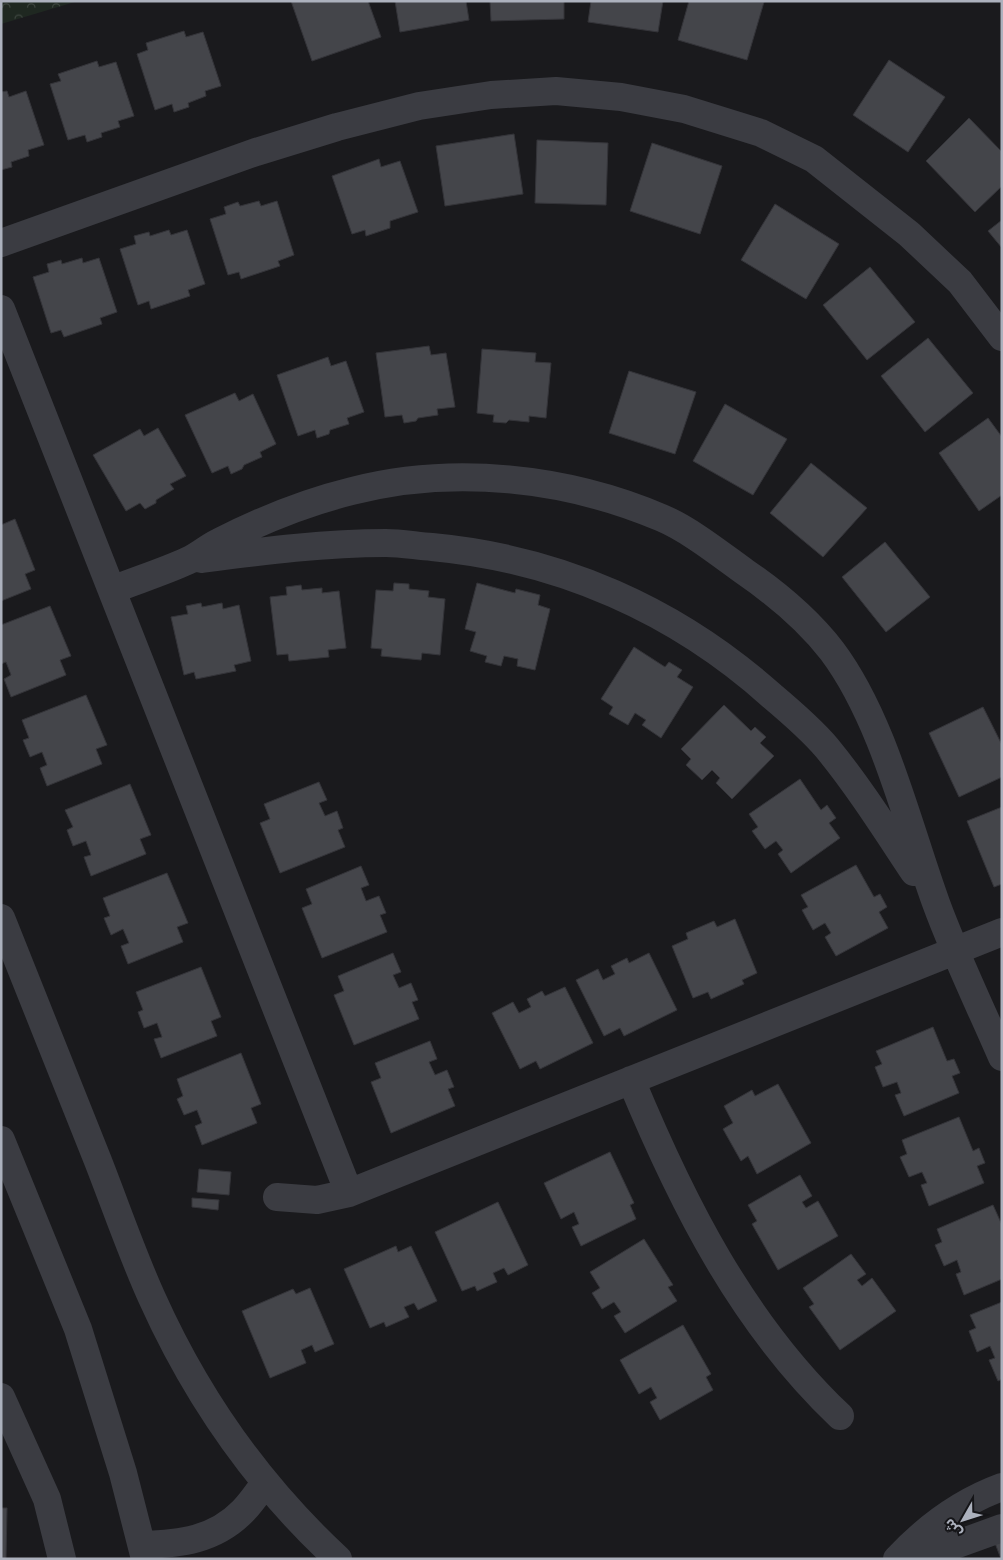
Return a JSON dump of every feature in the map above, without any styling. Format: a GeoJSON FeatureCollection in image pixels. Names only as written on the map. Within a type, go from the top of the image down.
{"type":"FeatureCollection","features":[{"type":"Feature","properties":{"kind":"street"},"geometry":{"type":"LineString","coordinates":[[1,243],[256,152],[336,127],[419,106],[491,95],[556,91],[621,97],[684,109],[761,133],[814,159],[909,234],[960,282],[1002,337]]}},
{"type":"Feature","properties":{"kind":"street"},"geometry":{"type":"LineString","coordinates":[[1,309],[349,1193]]}},
{"type":"Feature","properties":{"kind":"street"},"geometry":{"type":"LineString","coordinates":[[112,590],[190,560],[217,542],[278,516],[352,491],[425,477],[486,478],[544,484],[609,499],[665,519],[720,554],[781,598],[832,651],[861,700],[890,766],[937,906],[1002,1057]]}},
{"type":"Feature","properties":{"kind":"street"},"geometry":{"type":"LineString","coordinates":[[190,560],[303,546],[388,543],[475,551],[528,562],[586,580],[642,607],[704,642],[750,676],[793,714],[826,747],[860,791],[937,906]]}},
{"type":"Feature","properties":{"kind":"street"},"geometry":{"type":"LineString","coordinates":[[1,918],[152,1299],[185,1363],[222,1425],[265,1483],[338,1559]]}},
{"type":"Feature","properties":{"kind":"street"},"geometry":{"type":"LineString","coordinates":[[277,1197],[317,1200],[349,1193],[1002,932]]}},
{"type":"Feature","properties":{"kind":"street"},"geometry":{"type":"LineString","coordinates":[[631,1080],[653,1132],[699,1228],[742,1300],[782,1356],[840,1416]]}},
{"type":"Feature","properties":{"kind":"street"},"geometry":{"type":"LineString","coordinates":[[1,1140],[78,1329],[120,1464],[144,1552],[213,1533],[243,1511],[265,1483]]}},
{"type":"Feature","properties":{"kind":"street"},"geometry":{"type":"LineString","coordinates":[[1,1398],[47,1499],[62,1559]]}},
{"type":"Feature","properties":{"kind":"street"},"geometry":{"type":"LineString","coordinates":[[897,1559],[919,1536],[957,1508],[1002,1487]]}},
{"type":"Feature","properties":{"kind":"street"},"geometry":{"type":"LineString","coordinates":[[932,1556],[1002,1528]]}},
{"type":"Feature","properties":{"kind":"green space"},"geometry":{"type":"Polygon","coordinates":[[[1,1],[78,1],[1,24],[1,1]]]}},
{"type":"Feature","properties":{"kind":"building"},"geometry":{"type":"Polygon","coordinates":[[[291,1],[368,1],[381,37],[312,61],[291,1]]]}},
{"type":"Feature","properties":{"kind":"building"},"geometry":{"type":"Polygon","coordinates":[[[395,1],[466,1],[469,20],[400,32],[395,1]]]}},
{"type":"Feature","properties":{"kind":"building"},"geometry":{"type":"Polygon","coordinates":[[[490,1],[564,1],[564,19],[491,21],[490,1]]]}},
{"type":"Feature","properties":{"kind":"building"},"geometry":{"type":"Polygon","coordinates":[[[591,1],[663,1],[658,32],[588,22],[591,1]]]}},
{"type":"Feature","properties":{"kind":"building"},"geometry":{"type":"Polygon","coordinates":[[[689,1],[764,2],[747,60],[678,40],[689,1]]]}},
{"type":"Feature","properties":{"kind":"building"},"geometry":{"type":"Polygon","coordinates":[[[184,31],[186,37],[203,32],[221,86],[205,91],[206,96],[188,103],[189,107],[174,112],[172,104],[155,110],[137,54],[148,50],[146,43],[184,31]]]}},
{"type":"Feature","properties":{"kind":"building"},"geometry":{"type":"Polygon","coordinates":[[[889,60],[945,97],[908,152],[853,115],[889,60]]]}},
{"type":"Feature","properties":{"kind":"building"},"geometry":{"type":"Polygon","coordinates":[[[97,61],[99,67],[116,62],[134,116],[118,121],[120,127],[101,133],[102,137],[87,142],[85,135],[68,140],[50,84],[61,81],[58,74],[97,61]]]}},
{"type":"Feature","properties":{"kind":"building"},"geometry":{"type":"Polygon","coordinates":[[[7,91],[9,97],[26,91],[44,145],[28,150],[29,156],[11,162],[12,167],[1,170],[1,92],[7,91]]]}},
{"type":"Feature","properties":{"kind":"building"},"geometry":{"type":"Polygon","coordinates":[[[969,118],[1002,152],[1002,186],[975,212],[926,161],[969,118]]]}},
{"type":"Feature","properties":{"kind":"building"},"geometry":{"type":"Polygon","coordinates":[[[514,134],[523,194],[445,206],[436,146],[514,134]]]}},
{"type":"Feature","properties":{"kind":"building"},"geometry":{"type":"Polygon","coordinates":[[[537,140],[608,143],[606,205],[535,203],[537,140]]]}},
{"type":"Feature","properties":{"kind":"building"},"geometry":{"type":"Polygon","coordinates":[[[652,143],[722,166],[700,234],[630,211],[652,143]]]}},
{"type":"Feature","properties":{"kind":"building"},"geometry":{"type":"Polygon","coordinates":[[[379,159],[381,167],[400,161],[418,212],[390,221],[390,228],[366,236],[365,230],[352,234],[332,176],[379,159]]]}},
{"type":"Feature","properties":{"kind":"building"},"geometry":{"type":"Polygon","coordinates":[[[259,201],[261,206],[277,201],[294,255],[278,261],[280,266],[241,279],[239,272],[228,275],[210,219],[226,214],[224,207],[238,202],[240,206],[259,201]]]}},
{"type":"Feature","properties":{"kind":"building"},"geometry":{"type":"Polygon","coordinates":[[[775,204],[839,244],[806,299],[741,260],[775,204]]]}},
{"type":"Feature","properties":{"kind":"building"},"geometry":{"type":"Polygon","coordinates":[[[1002,220],[1002,248],[988,231],[1002,220]]]}},
{"type":"Feature","properties":{"kind":"building"},"geometry":{"type":"Polygon","coordinates":[[[169,230],[171,235],[187,230],[205,284],[188,290],[190,296],[151,309],[149,301],[138,305],[120,249],[136,244],[134,236],[149,232],[150,236],[169,230]]]}},
{"type":"Feature","properties":{"kind":"building"},"geometry":{"type":"Polygon","coordinates":[[[82,258],[83,263],[99,258],[117,312],[100,318],[102,324],[64,337],[61,330],[51,333],[33,277],[49,272],[47,264],[61,260],[62,264],[82,258]]]}},
{"type":"Feature","properties":{"kind":"building"},"geometry":{"type":"Polygon","coordinates":[[[870,267],[915,322],[867,360],[823,305],[870,267]]]}},
{"type":"Feature","properties":{"kind":"building"},"geometry":{"type":"Polygon","coordinates":[[[928,338],[973,393],[925,432],[881,376],[928,338]]]}},
{"type":"Feature","properties":{"kind":"building"},"geometry":{"type":"Polygon","coordinates":[[[429,346],[431,355],[446,353],[455,407],[437,409],[438,415],[418,418],[416,421],[404,423],[402,415],[385,417],[376,353],[429,346]]]}},
{"type":"Feature","properties":{"kind":"building"},"geometry":{"type":"Polygon","coordinates":[[[482,349],[536,353],[535,362],[551,363],[546,418],[529,416],[529,422],[509,420],[506,423],[493,422],[494,415],[477,413],[482,349]]]}},
{"type":"Feature","properties":{"kind":"building"},"geometry":{"type":"Polygon","coordinates":[[[328,357],[331,366],[346,361],[364,412],[347,418],[349,424],[330,430],[329,434],[317,438],[315,430],[298,436],[277,375],[328,357]]]}},
{"type":"Feature","properties":{"kind":"building"},"geometry":{"type":"Polygon","coordinates":[[[629,371],[696,392],[675,454],[609,433],[629,371]]]}},
{"type":"Feature","properties":{"kind":"building"},"geometry":{"type":"Polygon","coordinates":[[[235,393],[239,401],[253,394],[276,444],[260,452],[262,457],[244,465],[242,469],[231,474],[228,466],[212,473],[185,415],[235,393]]]}},
{"type":"Feature","properties":{"kind":"building"},"geometry":{"type":"Polygon","coordinates":[[[725,404],[787,439],[753,495],[693,461],[725,404]]]}},
{"type":"Feature","properties":{"kind":"building"},"geometry":{"type":"Polygon","coordinates":[[[988,418],[1002,437],[1002,495],[979,511],[939,453],[988,418]]]}},
{"type":"Feature","properties":{"kind":"building"},"geometry":{"type":"Polygon","coordinates":[[[158,428],[186,476],[170,484],[174,489],[156,500],[156,503],[145,509],[140,503],[126,511],[93,455],[140,429],[144,436],[158,428]]]}},
{"type":"Feature","properties":{"kind":"building"},"geometry":{"type":"Polygon","coordinates":[[[811,463],[867,508],[823,557],[770,513],[811,463]]]}},
{"type":"Feature","properties":{"kind":"building"},"geometry":{"type":"Polygon","coordinates":[[[15,519],[35,570],[25,574],[31,589],[1,601],[1,525],[15,519]]]}},
{"type":"Feature","properties":{"kind":"building"},"geometry":{"type":"Polygon","coordinates":[[[885,542],[930,597],[886,632],[842,577],[885,542]]]}},
{"type":"Feature","properties":{"kind":"building"},"geometry":{"type":"Polygon","coordinates":[[[394,583],[409,584],[409,589],[429,591],[428,597],[445,599],[440,655],[422,653],[421,660],[381,656],[382,649],[371,648],[376,590],[393,591],[394,583]]]}},
{"type":"Feature","properties":{"kind":"building"},"geometry":{"type":"Polygon","coordinates":[[[477,583],[515,593],[516,589],[540,595],[538,605],[550,609],[535,670],[517,666],[518,659],[504,656],[501,666],[485,662],[487,656],[470,651],[476,632],[465,629],[477,583]]]}},
{"type":"Feature","properties":{"kind":"building"},"geometry":{"type":"Polygon","coordinates":[[[301,585],[302,590],[322,588],[322,593],[339,591],[346,648],[328,650],[329,657],[289,661],[288,654],[277,655],[270,597],[287,595],[286,587],[301,585]]]}},
{"type":"Feature","properties":{"kind":"building"},"geometry":{"type":"Polygon","coordinates":[[[201,603],[202,607],[222,603],[223,609],[239,605],[251,661],[234,665],[236,671],[196,679],[194,672],[184,675],[171,617],[188,614],[186,606],[201,603]]]}},
{"type":"Feature","properties":{"kind":"building"},"geometry":{"type":"Polygon","coordinates":[[[50,606],[71,656],[60,660],[66,675],[11,697],[4,679],[11,675],[6,662],[1,664],[1,625],[50,606]]]}},
{"type":"Feature","properties":{"kind":"building"},"geometry":{"type":"Polygon","coordinates":[[[634,647],[665,667],[669,662],[682,670],[677,677],[693,687],[661,738],[642,725],[646,720],[635,713],[628,725],[609,714],[613,707],[601,699],[634,647]]]}},
{"type":"Feature","properties":{"kind":"building"},"geometry":{"type":"Polygon","coordinates":[[[86,695],[107,745],[96,749],[102,764],[47,786],[40,768],[47,765],[42,752],[30,757],[23,740],[29,738],[22,720],[86,695]]]}},
{"type":"Feature","properties":{"kind":"building"},"geometry":{"type":"Polygon","coordinates":[[[724,705],[751,731],[755,727],[766,737],[760,743],[774,756],[732,799],[716,783],[720,778],[712,770],[702,780],[686,765],[691,759],[681,749],[724,705]]]}},
{"type":"Feature","properties":{"kind":"building"},"geometry":{"type":"Polygon","coordinates":[[[983,707],[1002,745],[1002,777],[959,797],[929,733],[983,707]]]}},
{"type":"Feature","properties":{"kind":"building"},"geometry":{"type":"Polygon","coordinates":[[[800,779],[821,810],[827,805],[836,818],[829,823],[840,838],[791,873],[778,854],[783,850],[776,841],[765,849],[752,831],[758,827],[749,814],[800,779]]]}},
{"type":"Feature","properties":{"kind":"building"},"geometry":{"type":"Polygon","coordinates":[[[319,782],[327,800],[319,803],[325,816],[337,811],[343,828],[338,830],[345,847],[280,873],[260,823],[270,819],[264,804],[319,782]]]}},
{"type":"Feature","properties":{"kind":"building"},"geometry":{"type":"Polygon","coordinates":[[[130,784],[151,835],[140,839],[146,854],[91,876],[84,857],[91,855],[86,841],[73,846],[67,830],[73,827],[65,810],[130,784]]]}},
{"type":"Feature","properties":{"kind":"building"},"geometry":{"type":"Polygon","coordinates":[[[1002,807],[1002,884],[994,887],[967,821],[1002,807]]]}},
{"type":"Feature","properties":{"kind":"building"},"geometry":{"type":"Polygon","coordinates":[[[856,865],[874,897],[880,894],[887,907],[879,912],[888,928],[836,956],[825,937],[831,933],[825,923],[813,930],[802,910],[808,907],[801,895],[856,865]]]}},
{"type":"Feature","properties":{"kind":"building"},"geometry":{"type":"Polygon","coordinates":[[[361,866],[369,885],[361,888],[366,901],[379,896],[386,913],[380,915],[387,932],[322,958],[302,908],[312,904],[306,889],[361,866]]]}},
{"type":"Feature","properties":{"kind":"building"},"geometry":{"type":"Polygon","coordinates":[[[167,873],[188,923],[177,927],[183,942],[128,964],[121,946],[129,943],[123,929],[111,935],[104,918],[110,916],[103,898],[167,873]]]}},
{"type":"Feature","properties":{"kind":"building"},"geometry":{"type":"Polygon","coordinates":[[[735,919],[757,973],[742,980],[744,984],[711,999],[708,992],[693,998],[672,946],[688,939],[686,933],[714,921],[717,927],[735,919]]]}},
{"type":"Feature","properties":{"kind":"building"},"geometry":{"type":"Polygon","coordinates":[[[393,953],[401,972],[393,975],[399,988],[411,983],[418,1000],[412,1002],[419,1019],[354,1045],[334,995],[344,991],[338,976],[393,953]]]}},
{"type":"Feature","properties":{"kind":"building"},"geometry":{"type":"Polygon","coordinates":[[[649,953],[677,1010],[624,1036],[620,1028],[604,1036],[576,980],[598,969],[603,980],[615,974],[611,966],[627,958],[629,963],[649,953]]]}},
{"type":"Feature","properties":{"kind":"building"},"geometry":{"type":"Polygon","coordinates":[[[201,967],[221,1017],[211,1021],[217,1036],[161,1058],[154,1039],[162,1037],[157,1023],[144,1028],[138,1012],[143,1010],[136,992],[201,967]]]}},
{"type":"Feature","properties":{"kind":"building"},"geometry":{"type":"Polygon","coordinates":[[[565,987],[593,1043],[540,1069],[536,1061],[520,1069],[492,1013],[513,1002],[519,1013],[531,1007],[527,999],[542,991],[545,996],[565,987]]]}},
{"type":"Feature","properties":{"kind":"building"},"geometry":{"type":"Polygon","coordinates":[[[933,1027],[947,1061],[954,1059],[960,1073],[952,1076],[959,1093],[904,1116],[895,1095],[901,1093],[897,1082],[883,1087],[875,1067],[882,1064],[876,1051],[933,1027]]]}},
{"type":"Feature","properties":{"kind":"building"},"geometry":{"type":"Polygon","coordinates":[[[430,1041],[437,1059],[429,1062],[435,1075],[447,1070],[454,1087],[448,1089],[455,1106],[391,1133],[371,1082],[381,1078],[375,1063],[430,1041]]]}},
{"type":"Feature","properties":{"kind":"building"},"geometry":{"type":"Polygon","coordinates":[[[241,1053],[261,1104],[251,1108],[257,1123],[202,1145],[195,1126],[202,1123],[197,1110],[184,1115],[177,1099],[183,1096],[177,1079],[241,1053]]]}},
{"type":"Feature","properties":{"kind":"building"},"geometry":{"type":"Polygon","coordinates":[[[778,1084],[811,1143],[757,1174],[748,1156],[741,1161],[723,1129],[733,1123],[724,1106],[752,1090],[755,1096],[778,1084]]]}},
{"type":"Feature","properties":{"kind":"building"},"geometry":{"type":"Polygon","coordinates":[[[959,1117],[973,1151],[979,1148],[985,1163],[977,1166],[984,1183],[929,1206],[921,1185],[927,1183],[922,1172],[909,1177],[900,1157],[907,1154],[902,1140],[959,1117]]]}},
{"type":"Feature","properties":{"kind":"building"},"geometry":{"type":"Polygon","coordinates":[[[610,1152],[634,1203],[630,1205],[636,1219],[581,1246],[572,1227],[579,1224],[574,1212],[561,1219],[544,1183],[610,1152]]]}},
{"type":"Feature","properties":{"kind":"building"},"geometry":{"type":"Polygon","coordinates":[[[199,1169],[231,1172],[229,1195],[197,1192],[199,1169]]]}},
{"type":"Feature","properties":{"kind":"building"},"geometry":{"type":"Polygon","coordinates":[[[800,1175],[812,1196],[802,1202],[806,1208],[818,1201],[838,1236],[778,1270],[752,1224],[757,1221],[748,1205],[800,1175]]]}},
{"type":"Feature","properties":{"kind":"building"},"geometry":{"type":"Polygon","coordinates":[[[192,1198],[219,1200],[218,1210],[192,1207],[192,1198]]]}},
{"type":"Feature","properties":{"kind":"building"},"geometry":{"type":"Polygon","coordinates":[[[498,1202],[528,1265],[508,1275],[504,1268],[493,1273],[497,1282],[477,1291],[475,1286],[462,1291],[435,1232],[498,1202]]]}},
{"type":"Feature","properties":{"kind":"building"},"geometry":{"type":"Polygon","coordinates":[[[993,1205],[1002,1225],[1002,1279],[964,1295],[956,1274],[961,1272],[957,1260],[944,1266],[935,1245],[942,1242],[937,1229],[993,1205]]]}},
{"type":"Feature","properties":{"kind":"building"},"geometry":{"type":"Polygon","coordinates":[[[644,1239],[673,1285],[668,1287],[677,1301],[625,1333],[614,1316],[621,1312],[614,1302],[602,1309],[592,1293],[600,1288],[590,1272],[644,1239]]]}},
{"type":"Feature","properties":{"kind":"building"},"geometry":{"type":"Polygon","coordinates":[[[396,1246],[398,1252],[411,1246],[437,1301],[418,1310],[414,1303],[404,1307],[409,1317],[386,1327],[384,1322],[370,1328],[344,1269],[396,1246]]]}},
{"type":"Feature","properties":{"kind":"building"},"geometry":{"type":"Polygon","coordinates":[[[851,1254],[866,1274],[857,1280],[862,1286],[872,1278],[896,1311],[840,1350],[809,1307],[814,1304],[803,1288],[851,1254]]]}},
{"type":"Feature","properties":{"kind":"building"},"geometry":{"type":"Polygon","coordinates":[[[310,1288],[334,1344],[315,1352],[312,1345],[301,1350],[306,1363],[270,1378],[242,1311],[293,1289],[296,1294],[310,1288]]]}},
{"type":"Feature","properties":{"kind":"building"},"geometry":{"type":"Polygon","coordinates":[[[1002,1302],[1002,1379],[998,1381],[989,1360],[995,1358],[990,1346],[977,1352],[969,1331],[976,1328],[970,1315],[1002,1302]]]}},
{"type":"Feature","properties":{"kind":"building"},"geometry":{"type":"Polygon","coordinates":[[[683,1325],[711,1374],[706,1377],[713,1390],[660,1420],[650,1402],[657,1398],[651,1387],[639,1394],[620,1360],[683,1325]]]}},
{"type":"Feature","properties":{"kind":"building"},"geometry":{"type":"Polygon","coordinates":[[[1,1508],[7,1508],[6,1559],[1,1559],[1,1508]]]}},
{"type":"Feature","properties":{"kind":"building"},"geometry":{"type":"Polygon","coordinates":[[[1002,1541],[1002,1559],[1001,1559],[995,1543],[1002,1541]]]}}]}
